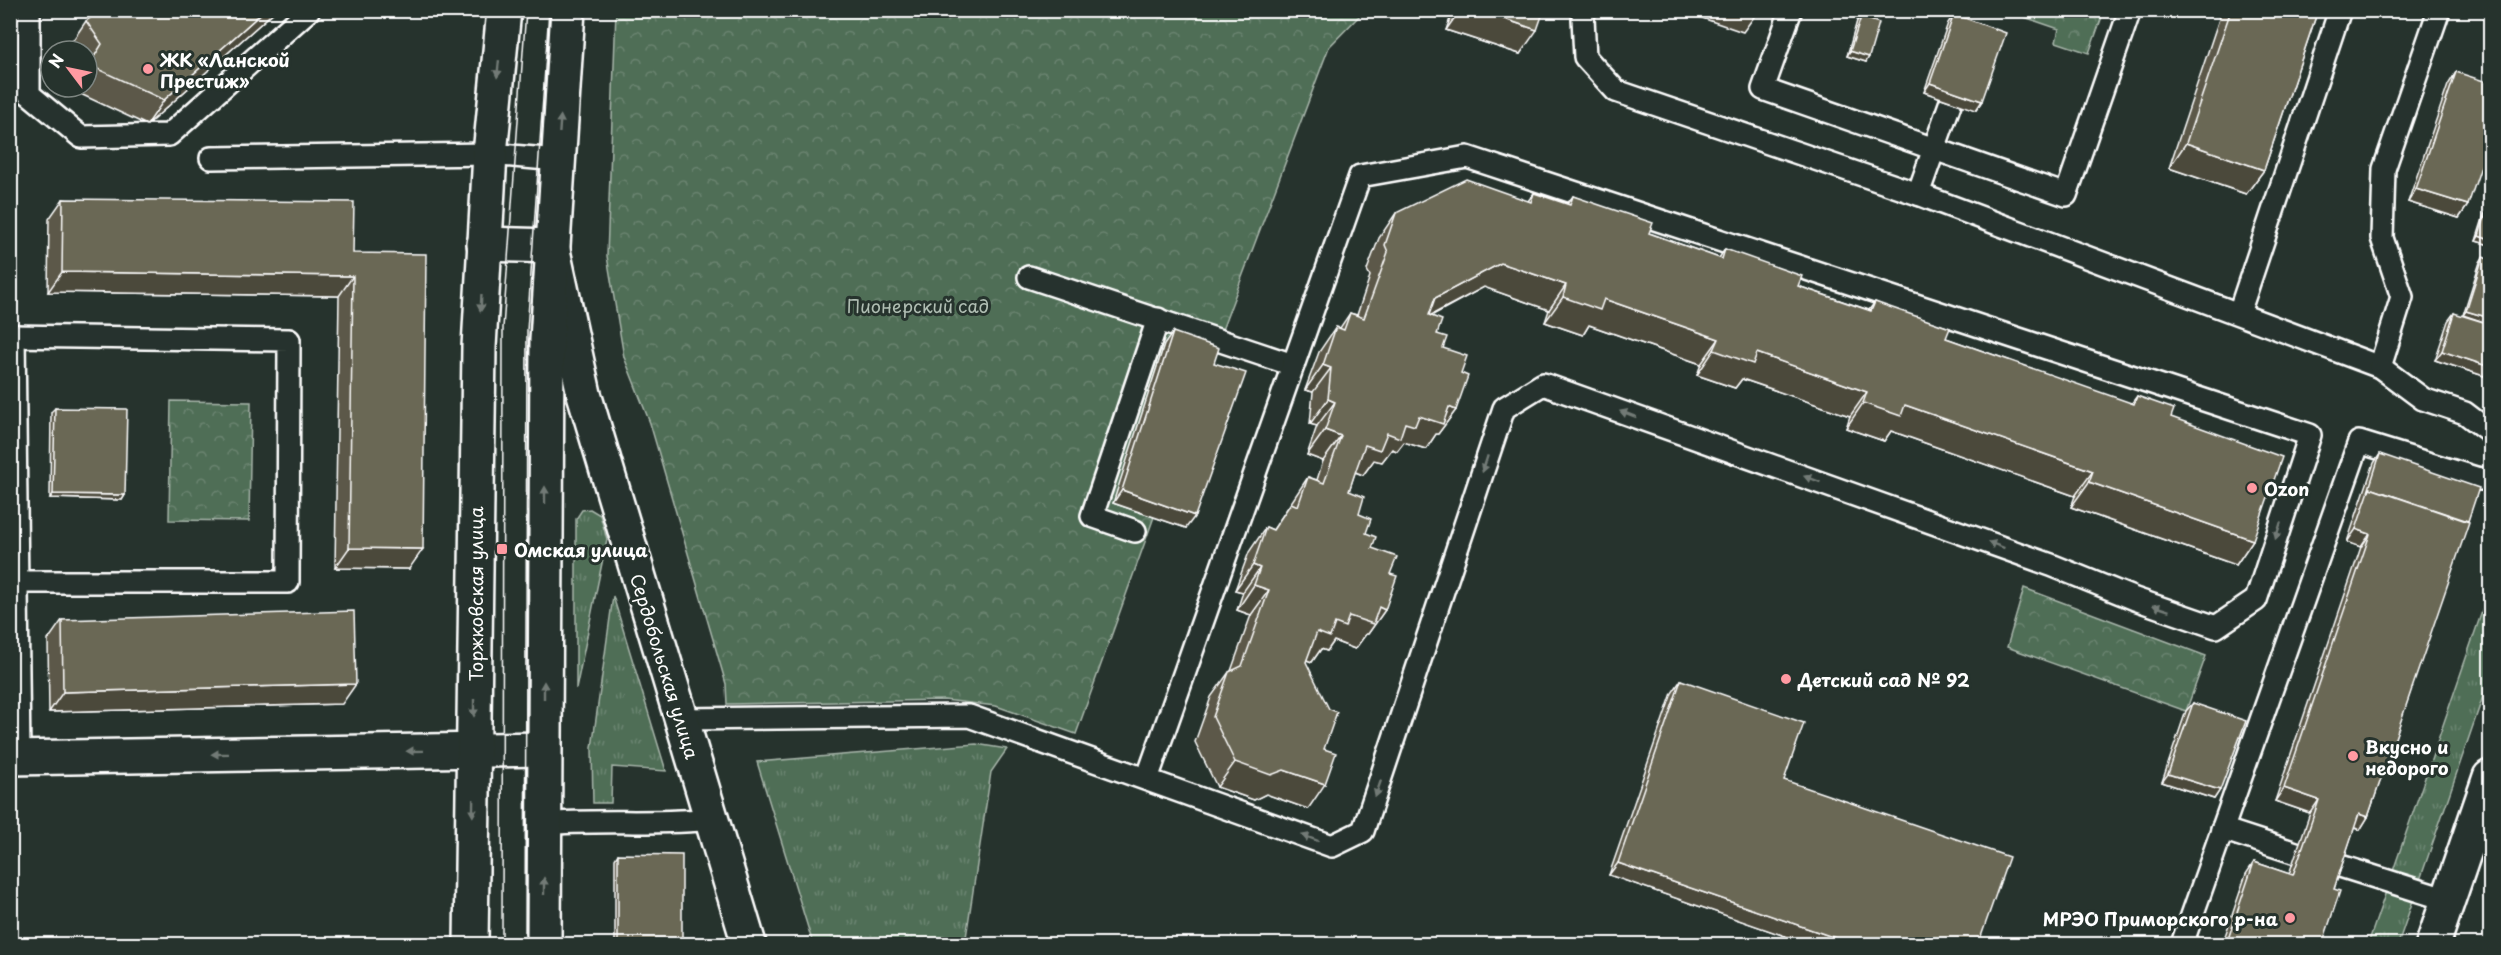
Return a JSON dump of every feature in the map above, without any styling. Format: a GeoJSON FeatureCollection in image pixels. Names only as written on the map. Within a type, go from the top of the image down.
{"type":"FeatureCollection","features":[{"type":"Feature","properties":{"kind":"main road"},"geometry":{"type":"LineString","coordinates":[[504,10],[484,244],[552,246],[546,340],[544,945]]}},
{"type":"Feature","properties":{"kind":"main road","name":"Сердобольская улица"},"geometry":{"type":"LineString","coordinates":[[568,10],[552,246],[584,394],[749,945]]}},
{"type":"Feature","properties":{"kind":"main road","name":"Торжковская улица"},"geometry":{"type":"LineString","coordinates":[[471,945],[476,490],[484,244]]}},
{"type":"Feature","properties":{"kind":"main road"},"geometry":{"type":"LineString","coordinates":[[15,757],[544,749]]}},
{"type":"Feature","properties":{"kind":"main road"},"geometry":{"type":"LineString","coordinates":[[2433,945],[2490,777]]}},
{"type":"Feature","properties":{"kind":"lane"},"geometry":{"type":"LineString","coordinates":[[29,10],[29,94],[81,137],[169,135],[309,10]]}},
{"type":"Feature","properties":{"kind":"lane"},"geometry":{"type":"LineString","coordinates":[[1585,10],[1583,18],[1585,57],[1616,91],[1918,194],[2380,367],[2423,399],[2465,413],[2490,432]]}},
{"type":"Feature","properties":{"kind":"lane"},"geometry":{"type":"LineString","coordinates":[[1791,10],[1763,89],[2066,195],[2130,10]]}},
{"type":"Feature","properties":{"kind":"lane"},"geometry":{"type":"LineString","coordinates":[[2239,313],[2340,10]]}},
{"type":"Feature","properties":{"kind":"lane"},"geometry":{"type":"LineString","coordinates":[[2380,367],[2402,297],[2382,238],[2384,169],[2439,10]]}},
{"type":"Feature","properties":{"kind":"lane"},"geometry":{"type":"LineString","coordinates":[[1918,194],[1951,101]]}},
{"type":"Feature","properties":{"kind":"lane"},"geometry":{"type":"LineString","coordinates":[[211,158],[490,154],[558,160]]}},
{"type":"Feature","properties":{"kind":"lane"},"geometry":{"type":"LineString","coordinates":[[681,719],[969,716],[1147,780],[1332,846],[1364,831],[1504,408],[1543,384],[2051,564],[2135,599],[2216,627],[2256,600],[2310,435],[1467,157],[1360,176],[1147,780]]}},
{"type":"Feature","properties":{"kind":"lane"},"geometry":{"type":"LineString","coordinates":[[1029,276],[1293,365]]}},
{"type":"Feature","properties":{"kind":"lane"},"geometry":{"type":"LineString","coordinates":[[1136,531],[1092,516],[1158,319]]}},
{"type":"Feature","properties":{"kind":"lane"},"geometry":{"type":"LineString","coordinates":[[15,757],[17,582],[14,533],[12,335],[289,340],[288,582],[17,582]]}},
{"type":"Feature","properties":{"kind":"lane"},"geometry":{"type":"LineString","coordinates":[[2182,945],[2359,441],[2479,479],[2490,478]]}},
{"type":"Feature","properties":{"kind":"lane"},"geometry":{"type":"LineString","coordinates":[[544,824],[578,821],[678,823],[713,819]]}},
{"type":"Feature","properties":{"kind":"lane"},"geometry":{"type":"LineString","coordinates":[[2223,829],[2296,853]]}},
{"type":"Feature","properties":{"kind":"lane"},"geometry":{"type":"LineString","coordinates":[[2337,865],[2448,900]]}},
{"type":"Feature","properties":{"kind":"green space"},"geometry":{"type":"Polygon","coordinates":[[[2026,10],[2104,11],[2089,53],[2056,42],[2059,29],[2024,17],[2026,10]]]}},
{"type":"Feature","properties":{"kind":"green space","name":"Пионерский сад"},"geometry":{"type":"Polygon","coordinates":[[[616,11],[1364,11],[1329,47],[1205,375],[1076,734],[996,706],[944,700],[727,704],[726,684],[650,423],[624,357],[607,256],[616,11]]]}},
{"type":"Feature","properties":{"kind":"green space"},"geometry":{"type":"Polygon","coordinates":[[[171,401],[251,402],[249,521],[169,520],[171,401]]]}},
{"type":"Feature","properties":{"kind":"green space"},"geometry":{"type":"Polygon","coordinates":[[[590,509],[600,515],[607,539],[576,689],[576,519],[582,510],[590,509]]]}},
{"type":"Feature","properties":{"kind":"green space"},"geometry":{"type":"Polygon","coordinates":[[[2024,588],[2206,656],[2186,711],[2007,647],[2024,588]]]}},
{"type":"Feature","properties":{"kind":"green space"},"geometry":{"type":"Polygon","coordinates":[[[2490,588],[2490,676],[2398,944],[2368,944],[2490,588]]]}},
{"type":"Feature","properties":{"kind":"green space"},"geometry":{"type":"Polygon","coordinates":[[[613,596],[666,771],[612,767],[611,803],[593,803],[592,748],[613,596]]]}},
{"type":"Feature","properties":{"kind":"green space"},"geometry":{"type":"Polygon","coordinates":[[[976,744],[1007,749],[991,772],[965,944],[813,944],[757,762],[976,744]]]}},
{"type":"Feature","properties":{"kind":"building","name":"ЖК «Ланской Престиж»"},"geometry":{"type":"Polygon","coordinates":[[[102,10],[265,10],[164,100],[99,70],[99,49],[102,44],[86,21],[102,10]]]}},
{"type":"Feature","properties":{"kind":"building"},"geometry":{"type":"Polygon","coordinates":[[[1478,10],[1544,10],[1537,30],[1478,10]]]}},
{"type":"Feature","properties":{"kind":"building"},"geometry":{"type":"Polygon","coordinates":[[[2231,10],[2318,10],[2264,170],[2186,143],[2231,10]]]}},
{"type":"Feature","properties":{"kind":"building"},"geometry":{"type":"Polygon","coordinates":[[[1954,14],[2006,33],[1982,101],[1930,83],[1954,14]]]}},
{"type":"Feature","properties":{"kind":"building"},"geometry":{"type":"Polygon","coordinates":[[[1861,17],[1879,23],[1869,57],[1850,51],[1861,17]]]}},
{"type":"Feature","properties":{"kind":"building"},"geometry":{"type":"Polygon","coordinates":[[[2456,72],[2490,83],[2490,140],[2468,205],[2416,189],[2456,72]]]}},
{"type":"Feature","properties":{"kind":"building"},"geometry":{"type":"Polygon","coordinates":[[[1466,179],[1531,202],[1534,193],[1570,205],[1573,196],[1653,223],[1649,233],[1722,259],[1725,249],[1802,276],[1798,286],[1871,311],[1875,302],[1950,328],[1946,338],[2134,404],[2137,396],[2174,409],[2171,417],[2282,457],[2253,540],[2089,482],[2093,471],[1905,405],[1901,416],[1863,403],[1867,392],[1757,353],[1753,364],[1714,350],[1719,339],[1604,299],[1600,310],[1563,297],[1566,285],[1501,263],[1435,298],[1429,315],[1442,320],[1437,334],[1447,337],[1443,348],[1467,356],[1461,373],[1468,376],[1456,410],[1449,407],[1443,424],[1419,416],[1415,426],[1405,423],[1400,438],[1387,433],[1380,450],[1365,445],[1357,467],[1349,491],[1364,497],[1359,514],[1371,519],[1366,533],[1376,537],[1372,548],[1397,557],[1390,574],[1397,576],[1385,610],[1379,607],[1373,624],[1349,616],[1345,627],[1335,623],[1330,637],[1317,632],[1306,662],[1329,709],[1337,712],[1324,749],[1336,753],[1325,784],[1284,770],[1271,775],[1235,762],[1213,717],[1229,672],[1242,666],[1269,590],[1254,585],[1260,568],[1253,565],[1266,527],[1273,530],[1291,503],[1298,506],[1308,477],[1324,483],[1341,436],[1325,430],[1335,402],[1328,399],[1331,368],[1323,365],[1336,327],[1344,330],[1350,313],[1364,318],[1388,252],[1385,245],[1396,213],[1466,179]]]}},
{"type":"Feature","properties":{"kind":"building"},"geometry":{"type":"Polygon","coordinates":[[[63,199],[354,202],[353,253],[426,254],[423,549],[349,548],[353,276],[62,272],[63,199]]]}},
{"type":"Feature","properties":{"kind":"building"},"geometry":{"type":"Polygon","coordinates":[[[2490,201],[2490,240],[2479,236],[2490,201]]]}},
{"type":"Feature","properties":{"kind":"building"},"geometry":{"type":"Polygon","coordinates":[[[2483,257],[2490,260],[2490,318],[2466,311],[2483,257]]]}},
{"type":"Feature","properties":{"kind":"building"},"geometry":{"type":"Polygon","coordinates":[[[2454,313],[2490,324],[2490,367],[2442,351],[2454,313]]]}},
{"type":"Feature","properties":{"kind":"building"},"geometry":{"type":"Polygon","coordinates":[[[1173,332],[1219,348],[1214,363],[1246,373],[1195,516],[1122,490],[1173,332]]]}},
{"type":"Feature","properties":{"kind":"building"},"geometry":{"type":"Polygon","coordinates":[[[55,408],[127,409],[125,495],[53,494],[55,408]]]}},
{"type":"Feature","properties":{"kind":"building"},"geometry":{"type":"Polygon","coordinates":[[[2380,454],[2479,488],[2468,521],[2370,488],[2368,492],[2380,454]]]}},
{"type":"Feature","properties":{"kind":"building"},"geometry":{"type":"Polygon","coordinates":[[[2370,488],[2469,522],[2368,817],[2359,814],[2334,889],[2340,891],[2322,945],[2226,945],[2254,862],[2293,875],[2319,800],[2284,788],[2370,534],[2356,529],[2370,488]]]}},
{"type":"Feature","properties":{"kind":"building"},"geometry":{"type":"Polygon","coordinates":[[[354,611],[356,684],[63,692],[62,620],[354,611]]]}},
{"type":"Feature","properties":{"kind":"building"},"geometry":{"type":"Polygon","coordinates":[[[1681,680],[1804,723],[1784,780],[2009,857],[1978,945],[1856,945],[1618,863],[1681,680]]]}},
{"type":"Feature","properties":{"kind":"building"},"geometry":{"type":"Polygon","coordinates":[[[2193,703],[2246,721],[2220,790],[2168,774],[2193,703]]]}},
{"type":"Feature","properties":{"kind":"building"},"geometry":{"type":"Polygon","coordinates":[[[618,854],[682,855],[682,945],[618,945],[618,854]]]}},
{"type":"Feature","properties":{"kind":"tram line"},"geometry":{"type":"LineString","coordinates":[[502,944],[503,328],[526,10]]}},
{"type":"Feature","properties":{"kind":"tram line"},"geometry":{"type":"LineString","coordinates":[[525,944],[527,331],[549,10]]}},
{"type":"Feature","properties":{"kind":"place","name":"ЖК «Ланской Престиж»"},"geometry":{"type":"Point","coordinates":[148,69]}},
{"type":"Feature","properties":{"kind":"place","name":"Ozon"},"geometry":{"type":"Point","coordinates":[2252,488]}},
{"type":"Feature","properties":{"kind":"place","name":"Омская улица"},"geometry":{"type":"Point","coordinates":[502,549]}},
{"type":"Feature","properties":{"kind":"place","name":"Детский сад № 92"},"geometry":{"type":"Point","coordinates":[1786,679]}},
{"type":"Feature","properties":{"kind":"place","name":"Вкусно и недорого"},"geometry":{"type":"Point","coordinates":[2353,756]}},
{"type":"Feature","properties":{"kind":"place","name":"МРЭО Приморского р-на"},"geometry":{"type":"Point","coordinates":[2290,918]}}]}
